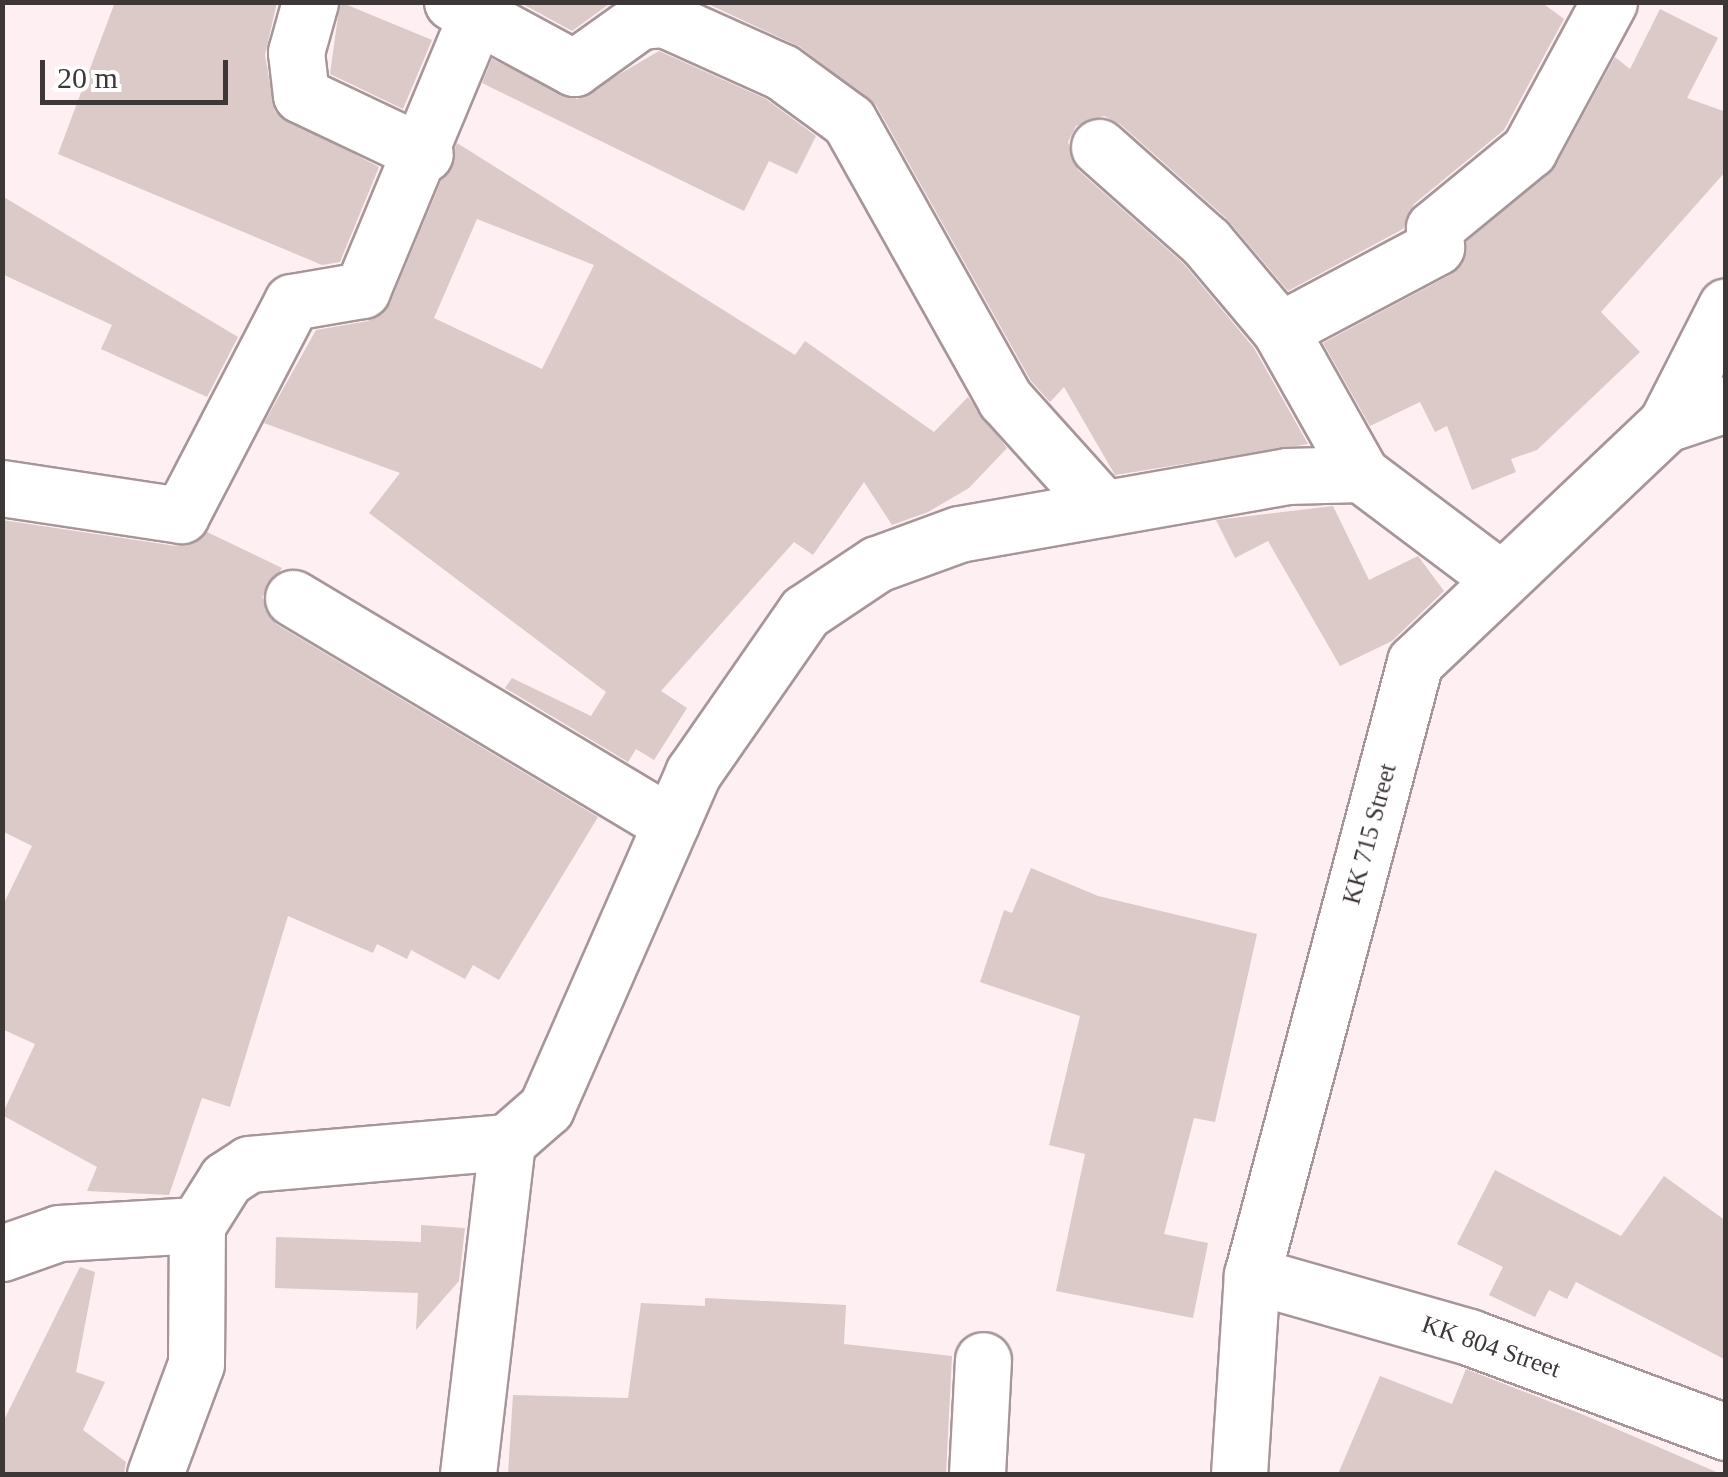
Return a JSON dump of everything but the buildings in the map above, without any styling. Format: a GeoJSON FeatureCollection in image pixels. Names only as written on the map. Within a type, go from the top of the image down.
{"type":"FeatureCollection","features":[{"type":"Feature","properties":{"kind":"street"},"geometry":{"type":"LineString","coordinates":[[310,2],[296,52],[301,95],[424,154]]}},
{"type":"Feature","properties":{"kind":"street"},"geometry":{"type":"LineString","coordinates":[[1280,330],[1436,247],[1434,228],[1529,150],[1609,2]]}},
{"type":"Feature","properties":{"kind":"street"},"geometry":{"type":"LineString","coordinates":[[2,488],[181,515],[292,302],[362,290],[424,154],[464,9],[574,68],[640,22],[673,11],[782,72],[849,121],[1005,399],[1103,508]]}},
{"type":"Feature","properties":{"kind":"street"},"geometry":{"type":"LineString","coordinates":[[1099,147],[1206,242],[1280,330],[1360,474],[1498,577]]}},
{"type":"Feature","properties":{"kind":"street","name":"KK 715 Street"},"geometry":{"type":"LineString","coordinates":[[1239,1474],[1252,1275],[1415,662],[1498,577],[1666,424],[1726,306]]}},
{"type":"Feature","properties":{"kind":"street"},"geometry":{"type":"LineString","coordinates":[[1666,424],[1726,404]]}},
{"type":"Feature","properties":{"kind":"street"},"geometry":{"type":"LineString","coordinates":[[155,1474],[196,1364],[198,1225],[226,1178],[249,1164],[507,1142],[546,1108],[693,773],[805,612],[877,564],[958,534],[1287,476],[1360,474]]}},
{"type":"Feature","properties":{"kind":"street"},"geometry":{"type":"LineString","coordinates":[[293,598],[671,824]]}},
{"type":"Feature","properties":{"kind":"street"},"geometry":{"type":"LineString","coordinates":[[468,1474],[507,1142]]}},
{"type":"Feature","properties":{"kind":"street"},"geometry":{"type":"LineString","coordinates":[[2,1253],[59,1233],[172,1234],[198,1225]]}},
{"type":"Feature","properties":{"kind":"street","name":"KK 804 Street"},"geometry":{"type":"LineString","coordinates":[[1252,1275],[1470,1337],[1726,1432]]}},
{"type":"Feature","properties":{"kind":"street"},"geometry":{"type":"LineString","coordinates":[[978,1474],[983,1360]]}}]}
